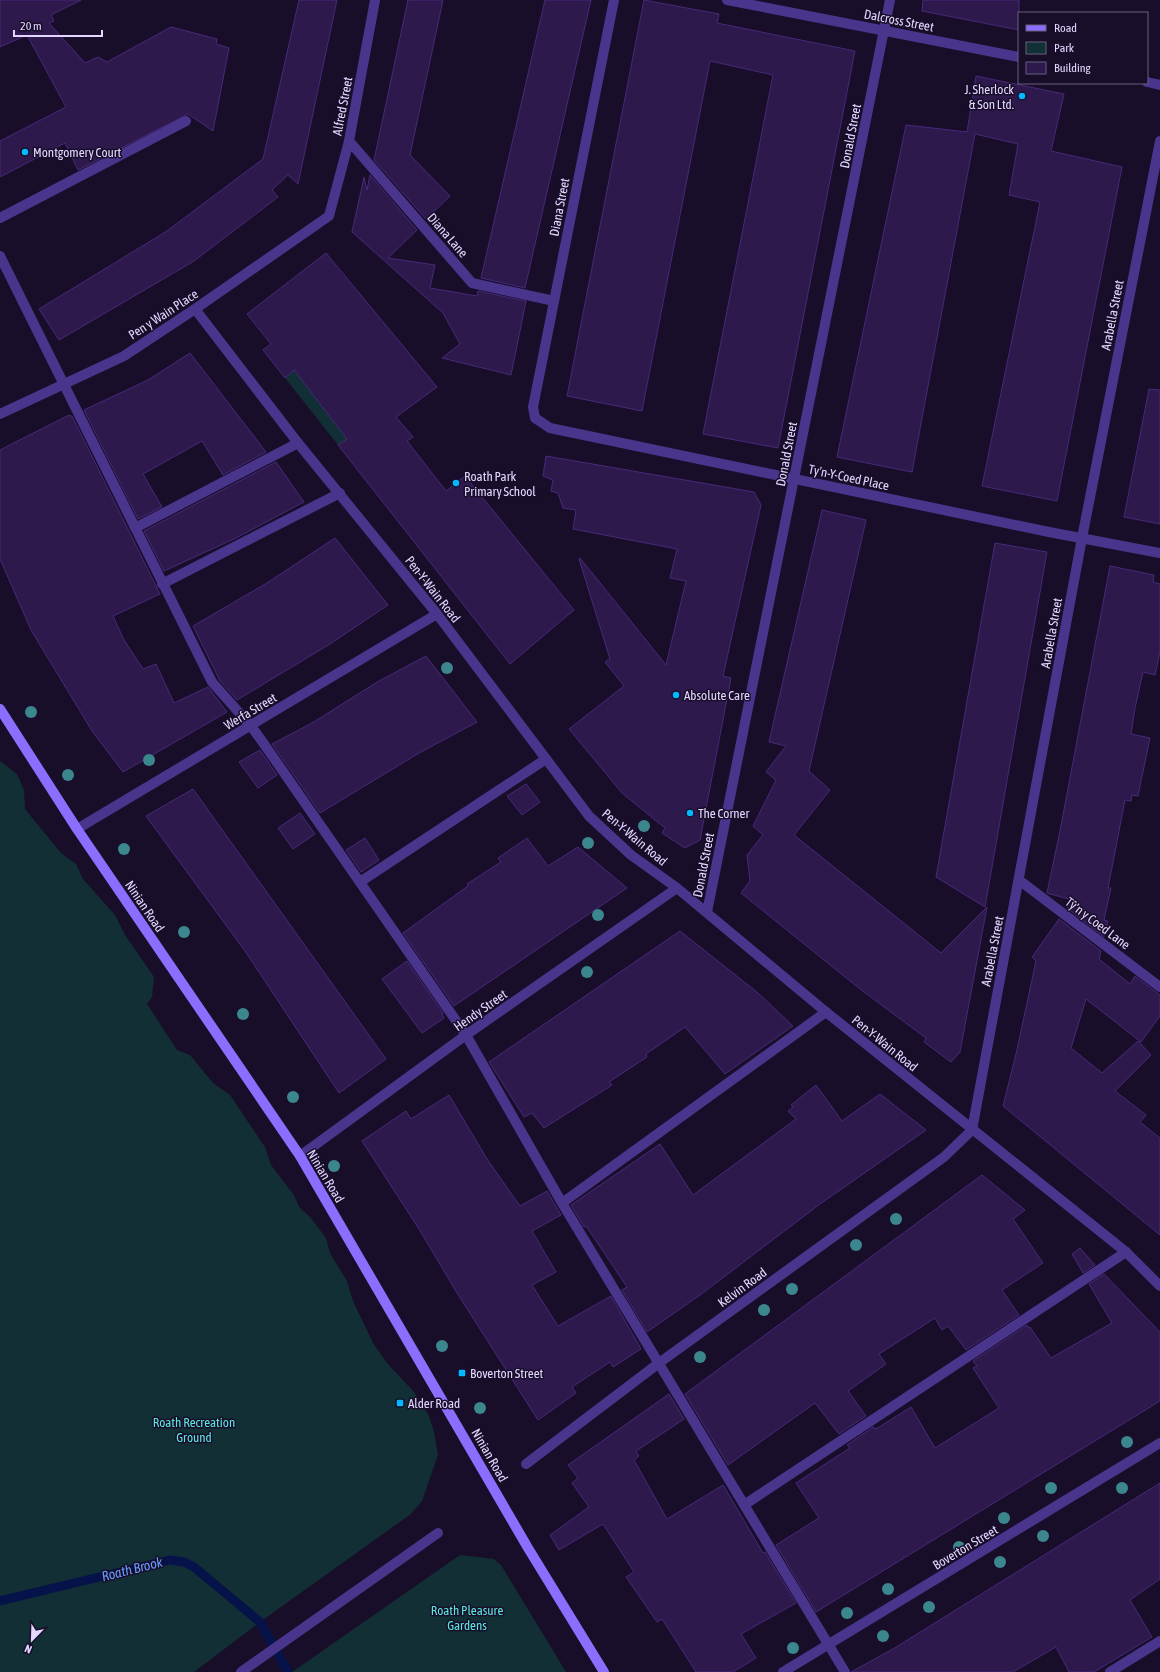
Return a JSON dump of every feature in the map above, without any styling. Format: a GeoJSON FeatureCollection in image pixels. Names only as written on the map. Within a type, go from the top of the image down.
{"type":"FeatureCollection","features":[{"type":"Feature","properties":{"kind":"street","name":"Alfred Street"},"geometry":{"type":"LineString","coordinates":[[329,216],[349,141],[376,0]]}},
{"type":"Feature","properties":{"kind":"street","name":"Diana Street"},"geometry":{"type":"LineString","coordinates":[[536,418],[533,406],[614,0]]}},
{"type":"Feature","properties":{"kind":"street","name":"Dalcross Street"},"geometry":{"type":"LineString","coordinates":[[727,0],[1018,57]]}},
{"type":"Feature","properties":{"kind":"street","name":"Donald Street"},"geometry":{"type":"LineString","coordinates":[[707,912],[890,0]]}},
{"type":"Feature","properties":{"kind":"street"},"geometry":{"type":"LineString","coordinates":[[1148,82],[1160,85]]}},
{"type":"Feature","properties":{"kind":"street"},"geometry":{"type":"LineString","coordinates":[[0,218],[186,121]]}},
{"type":"Feature","properties":{"kind":"street","name":"Diana Lane"},"geometry":{"type":"LineString","coordinates":[[349,141],[472,283],[554,301]]}},
{"type":"Feature","properties":{"kind":"street","name":"Arabella Street"},"geometry":{"type":"LineString","coordinates":[[972,1130],[1082,538],[1160,141]]}},
{"type":"Feature","properties":{"kind":"street","name":"Pen y Wain Place"},"geometry":{"type":"LineString","coordinates":[[0,414],[124,356],[195,309],[329,216]]}},
{"type":"Feature","properties":{"kind":"street"},"geometry":{"type":"LineString","coordinates":[[0,256],[212,682],[251,726],[466,1035],[562,1203],[660,1363],[744,1506],[845,1672]]}},
{"type":"Feature","properties":{"kind":"street","name":"Pen-Y-Wain Road"},"geometry":{"type":"LineString","coordinates":[[195,309],[298,443],[437,614],[589,816],[631,855],[707,912],[826,1012],[1126,1252],[1160,1286]]}},
{"type":"Feature","properties":{"kind":"street","name":"Ty'n-Y-Coed Place"},"geometry":{"type":"LineString","coordinates":[[536,418],[550,428],[1160,553]]}},
{"type":"Feature","properties":{"kind":"street"},"geometry":{"type":"LineString","coordinates":[[135,528],[298,443]]}},
{"type":"Feature","properties":{"kind":"street"},"geometry":{"type":"LineString","coordinates":[[162,584],[340,493]]}},
{"type":"Feature","properties":{"kind":"street","name":"Werfa Street"},"geometry":{"type":"LineString","coordinates":[[77,829],[437,614]]}},
{"type":"Feature","properties":{"kind":"street","name":"Ninian Road"},"geometry":{"type":"LineString","coordinates":[[0,709],[77,829],[300,1156],[528,1548],[604,1672]]}},
{"type":"Feature","properties":{"kind":"street"},"geometry":{"type":"LineString","coordinates":[[360,882],[546,759]]}},
{"type":"Feature","properties":{"kind":"street","name":"Tŷ'n y Coed Lane"},"geometry":{"type":"LineString","coordinates":[[1019,880],[1160,987]]}},
{"type":"Feature","properties":{"kind":"street","name":"Hendy Street"},"geometry":{"type":"LineString","coordinates":[[300,1156],[466,1035],[677,888]]}},
{"type":"Feature","properties":{"kind":"street"},"geometry":{"type":"LineString","coordinates":[[562,1203],[826,1012]]}},
{"type":"Feature","properties":{"kind":"street","name":"Kelvin Road"},"geometry":{"type":"LineString","coordinates":[[526,1464],[660,1363],[944,1157],[972,1130]]}},
{"type":"Feature","properties":{"kind":"street"},"geometry":{"type":"LineString","coordinates":[[744,1506],[1126,1252]]}},
{"type":"Feature","properties":{"kind":"street","name":"Boverton Street"},"geometry":{"type":"LineString","coordinates":[[784,1672],[1160,1443]]}},
{"type":"Feature","properties":{"kind":"street"},"geometry":{"type":"LineString","coordinates":[[241,1672],[438,1533]]}},
{"type":"Feature","properties":{"kind":"street"},"geometry":{"type":"LineString","coordinates":[[1110,1672],[1160,1641]]}},
{"type":"Feature","properties":{"kind":"green space"},"geometry":{"type":"Polygon","coordinates":[[[294,370],[347,439],[338,445],[285,378],[294,370]]]}},
{"type":"Feature","properties":{"kind":"green space","name":"Roath Recreation Ground"},"geometry":{"type":"Polygon","coordinates":[[[0,761],[17,774],[24,790],[25,809],[61,853],[76,864],[83,879],[115,915],[125,935],[154,977],[152,997],[147,1004],[177,1050],[190,1055],[213,1083],[230,1095],[265,1147],[271,1165],[294,1195],[299,1207],[311,1218],[326,1238],[330,1253],[347,1281],[353,1301],[373,1343],[387,1363],[414,1392],[429,1416],[434,1432],[438,1455],[422,1501],[411,1514],[260,1622],[194,1672],[0,1672],[0,761]]]}},
{"type":"Feature","properties":{"kind":"green space","name":"Roath Pleasure Gardens"},"geometry":{"type":"Polygon","coordinates":[[[460,1555],[494,1559],[501,1565],[566,1672],[292,1672],[460,1555]]]}},
{"type":"Feature","properties":{"kind":"building"},"geometry":{"type":"Polygon","coordinates":[[[0,0],[81,0],[51,15],[54,21],[49,23],[85,63],[98,57],[107,62],[171,27],[217,39],[216,44],[229,48],[213,131],[188,114],[78,170],[65,143],[0,177],[0,141],[66,107],[27,35],[0,47],[0,0]]]}},
{"type":"Feature","properties":{"kind":"building"},"geometry":{"type":"Polygon","coordinates":[[[299,0],[337,0],[298,184],[288,175],[272,190],[278,197],[194,261],[59,340],[39,309],[167,231],[263,159],[299,0]]]}},
{"type":"Feature","properties":{"kind":"building"},"geometry":{"type":"Polygon","coordinates":[[[408,0],[443,0],[410,155],[450,196],[426,219],[374,160],[408,0]]]}},
{"type":"Feature","properties":{"kind":"building"},"geometry":{"type":"Polygon","coordinates":[[[545,0],[591,0],[525,288],[481,278],[545,0]]]}},
{"type":"Feature","properties":{"kind":"building"},"geometry":{"type":"Polygon","coordinates":[[[644,0],[719,14],[717,23],[855,51],[778,448],[703,434],[773,75],[710,61],[642,411],[567,396],[644,0]]]}},
{"type":"Feature","properties":{"kind":"building"},"geometry":{"type":"Polygon","coordinates":[[[923,0],[1019,0],[1018,30],[922,11],[923,0]]]}},
{"type":"Feature","properties":{"kind":"building"},"geometry":{"type":"Polygon","coordinates":[[[976,76],[1064,94],[1051,151],[1122,167],[1057,501],[982,486],[1040,202],[1009,195],[1018,144],[975,134],[912,472],[837,457],[906,125],[967,132],[976,76]]]}},
{"type":"Feature","properties":{"kind":"building"},"geometry":{"type":"Polygon","coordinates":[[[370,175],[417,230],[388,258],[435,265],[430,288],[477,296],[478,291],[526,301],[511,375],[442,358],[460,344],[443,313],[352,232],[364,177],[367,190],[370,175]]]}},
{"type":"Feature","properties":{"kind":"building"},"geometry":{"type":"Polygon","coordinates":[[[326,253],[437,387],[396,417],[413,437],[407,441],[446,491],[465,476],[574,610],[510,664],[338,445],[347,439],[294,370],[285,378],[263,350],[271,344],[247,314],[326,253]]]}},
{"type":"Feature","properties":{"kind":"building"},"geometry":{"type":"Polygon","coordinates":[[[190,353],[266,452],[223,475],[202,441],[143,474],[162,507],[138,519],[84,410],[148,380],[190,353]]]}},
{"type":"Feature","properties":{"kind":"building"},"geometry":{"type":"Polygon","coordinates":[[[1149,389],[1160,390],[1160,524],[1124,517],[1149,389]]]}},
{"type":"Feature","properties":{"kind":"building"},"geometry":{"type":"Polygon","coordinates":[[[69,415],[72,416],[160,594],[113,616],[124,640],[143,669],[156,664],[174,703],[208,687],[227,712],[123,772],[92,731],[31,630],[0,559],[0,450],[69,415]]]}},
{"type":"Feature","properties":{"kind":"building"},"geometry":{"type":"Polygon","coordinates":[[[546,456],[754,492],[761,505],[723,676],[731,678],[700,840],[685,848],[662,833],[665,828],[622,793],[569,729],[624,686],[605,662],[610,659],[579,559],[580,558],[666,665],[686,581],[670,578],[677,549],[573,529],[576,510],[563,508],[558,493],[551,491],[553,480],[543,476],[546,456]]]}},
{"type":"Feature","properties":{"kind":"building"},"geometry":{"type":"Polygon","coordinates":[[[276,462],[304,502],[236,538],[164,571],[144,531],[276,462]]]}},
{"type":"Feature","properties":{"kind":"building"},"geometry":{"type":"Polygon","coordinates":[[[822,510],[866,520],[809,771],[830,790],[794,835],[941,953],[987,907],[960,1052],[951,1062],[924,1042],[926,1038],[860,989],[741,893],[750,881],[747,855],[763,835],[753,826],[776,780],[766,772],[786,746],[769,742],[822,510]]]}},
{"type":"Feature","properties":{"kind":"building"},"geometry":{"type":"Polygon","coordinates":[[[335,538],[388,605],[330,644],[237,700],[220,681],[193,626],[267,583],[335,538]]]}},
{"type":"Feature","properties":{"kind":"building"},"geometry":{"type":"Polygon","coordinates":[[[995,543],[1047,552],[985,907],[936,877],[995,543]]]}},
{"type":"Feature","properties":{"kind":"building"},"geometry":{"type":"Polygon","coordinates":[[[1110,566],[1154,575],[1153,582],[1160,584],[1160,652],[1155,675],[1143,672],[1135,708],[1131,734],[1150,738],[1138,796],[1132,795],[1131,801],[1125,800],[1108,888],[1111,888],[1104,920],[1108,921],[1104,937],[1067,908],[1072,900],[1047,893],[1110,566]]]}},
{"type":"Feature","properties":{"kind":"building"},"geometry":{"type":"Polygon","coordinates":[[[426,656],[477,722],[419,753],[320,813],[272,744],[312,723],[379,681],[426,656]]]}},
{"type":"Feature","properties":{"kind":"building"},"geometry":{"type":"Polygon","coordinates":[[[260,750],[277,775],[258,788],[239,762],[260,750]]]}},
{"type":"Feature","properties":{"kind":"building"},"geometry":{"type":"Polygon","coordinates":[[[526,784],[540,802],[522,815],[507,796],[526,784]]]}},
{"type":"Feature","properties":{"kind":"building"},"geometry":{"type":"Polygon","coordinates":[[[193,789],[386,1059],[339,1093],[245,951],[146,816],[193,789]]]}},
{"type":"Feature","properties":{"kind":"building"},"geometry":{"type":"Polygon","coordinates":[[[300,813],[315,834],[293,849],[278,828],[300,813]]]}},
{"type":"Feature","properties":{"kind":"building"},"geometry":{"type":"Polygon","coordinates":[[[365,838],[379,860],[361,872],[346,850],[365,838]]]}},
{"type":"Feature","properties":{"kind":"building"},"geometry":{"type":"Polygon","coordinates":[[[527,838],[548,866],[578,847],[627,888],[454,1006],[403,933],[468,886],[467,884],[501,862],[498,858],[527,838]]]}},
{"type":"Feature","properties":{"kind":"building"},"geometry":{"type":"Polygon","coordinates":[[[1059,919],[1101,951],[1099,959],[1130,984],[1135,976],[1160,995],[1160,1016],[1141,1042],[1086,999],[1071,1048],[1102,1073],[1138,1041],[1151,1055],[1115,1091],[1146,1115],[1140,1122],[1160,1138],[1160,1235],[1003,1106],[1036,961],[1032,957],[1059,919]]]}},
{"type":"Feature","properties":{"kind":"building"},"geometry":{"type":"Polygon","coordinates":[[[680,931],[758,993],[793,1026],[725,1074],[685,1027],[646,1054],[647,1057],[609,1082],[612,1085],[544,1128],[532,1113],[524,1117],[489,1062],[680,931]]]}},
{"type":"Feature","properties":{"kind":"building"},"geometry":{"type":"Polygon","coordinates":[[[407,961],[443,1013],[444,1018],[422,1033],[382,979],[407,961]]]}},
{"type":"Feature","properties":{"kind":"building"},"geometry":{"type":"Polygon","coordinates":[[[816,1085],[842,1121],[880,1094],[926,1130],[820,1204],[700,1295],[647,1332],[622,1290],[627,1287],[586,1226],[584,1227],[571,1205],[660,1144],[693,1195],[796,1119],[788,1111],[793,1107],[791,1105],[816,1085]]]}},
{"type":"Feature","properties":{"kind":"building"},"geometry":{"type":"Polygon","coordinates":[[[449,1095],[487,1159],[520,1206],[547,1191],[561,1215],[532,1231],[556,1272],[532,1285],[558,1326],[611,1296],[641,1349],[613,1367],[610,1362],[572,1387],[576,1393],[538,1420],[457,1293],[419,1229],[362,1141],[406,1111],[411,1119],[449,1095]]]}},
{"type":"Feature","properties":{"kind":"building"},"geometry":{"type":"Polygon","coordinates":[[[982,1175],[1025,1210],[1013,1219],[1043,1263],[1002,1290],[1019,1315],[966,1350],[948,1326],[942,1330],[935,1318],[879,1354],[886,1364],[848,1391],[866,1416],[839,1434],[815,1403],[728,1465],[685,1394],[982,1175]]]}},
{"type":"Feature","properties":{"kind":"building"},"geometry":{"type":"Polygon","coordinates":[[[1080,1248],[1095,1265],[1083,1273],[1072,1254],[1080,1248]]]}},
{"type":"Feature","properties":{"kind":"building"},"geometry":{"type":"Polygon","coordinates":[[[1104,1274],[1160,1332],[1160,1401],[816,1612],[776,1545],[819,1518],[796,1483],[850,1448],[847,1445],[873,1427],[876,1429],[911,1407],[935,1448],[999,1408],[973,1368],[977,1366],[973,1361],[1027,1325],[1028,1328],[1030,1327],[1051,1358],[1112,1323],[1089,1284],[1104,1274]]]}},
{"type":"Feature","properties":{"kind":"building"},"geometry":{"type":"Polygon","coordinates":[[[669,1394],[684,1419],[636,1451],[639,1456],[634,1460],[667,1519],[723,1485],[763,1553],[765,1552],[796,1603],[741,1634],[756,1658],[733,1672],[696,1672],[662,1619],[657,1622],[626,1577],[634,1572],[603,1524],[559,1550],[550,1535],[589,1507],[572,1483],[578,1478],[568,1465],[669,1394]]]}},
{"type":"Feature","properties":{"kind":"building"},"geometry":{"type":"Polygon","coordinates":[[[1160,1483],[1160,1579],[1130,1600],[1152,1637],[1094,1672],[1069,1672],[1056,1647],[1013,1672],[851,1672],[893,1649],[1160,1483]]]}},
{"type":"Feature","properties":{"kind":"waterway","name":"Roath Brook"},"geometry":{"type":"LineString","coordinates":[[0,1601],[170,1560],[184,1562],[194,1567],[260,1622],[288,1672]]}},
{"type":"Feature","properties":{"kind":"place","name":"J. Sherlock & Son Ltd."},"geometry":{"type":"Point","coordinates":[1022,96]}},
{"type":"Feature","properties":{"kind":"place","name":"Montgomery Court"},"geometry":{"type":"Point","coordinates":[25,152]}},
{"type":"Feature","properties":{"kind":"place","name":"Roath Park Primary School"},"geometry":{"type":"Point","coordinates":[456,483]}},
{"type":"Feature","properties":{"kind":"place","name":"Absolute Care"},"geometry":{"type":"Point","coordinates":[676,695]}},
{"type":"Feature","properties":{"kind":"place","name":"The Corner"},"geometry":{"type":"Point","coordinates":[690,813]}},
{"type":"Feature","properties":{"kind":"place","name":"Boverton Street"},"geometry":{"type":"Point","coordinates":[462,1373]}},
{"type":"Feature","properties":{"kind":"place","name":"Alder Road"},"geometry":{"type":"Point","coordinates":[400,1403]}}]}
